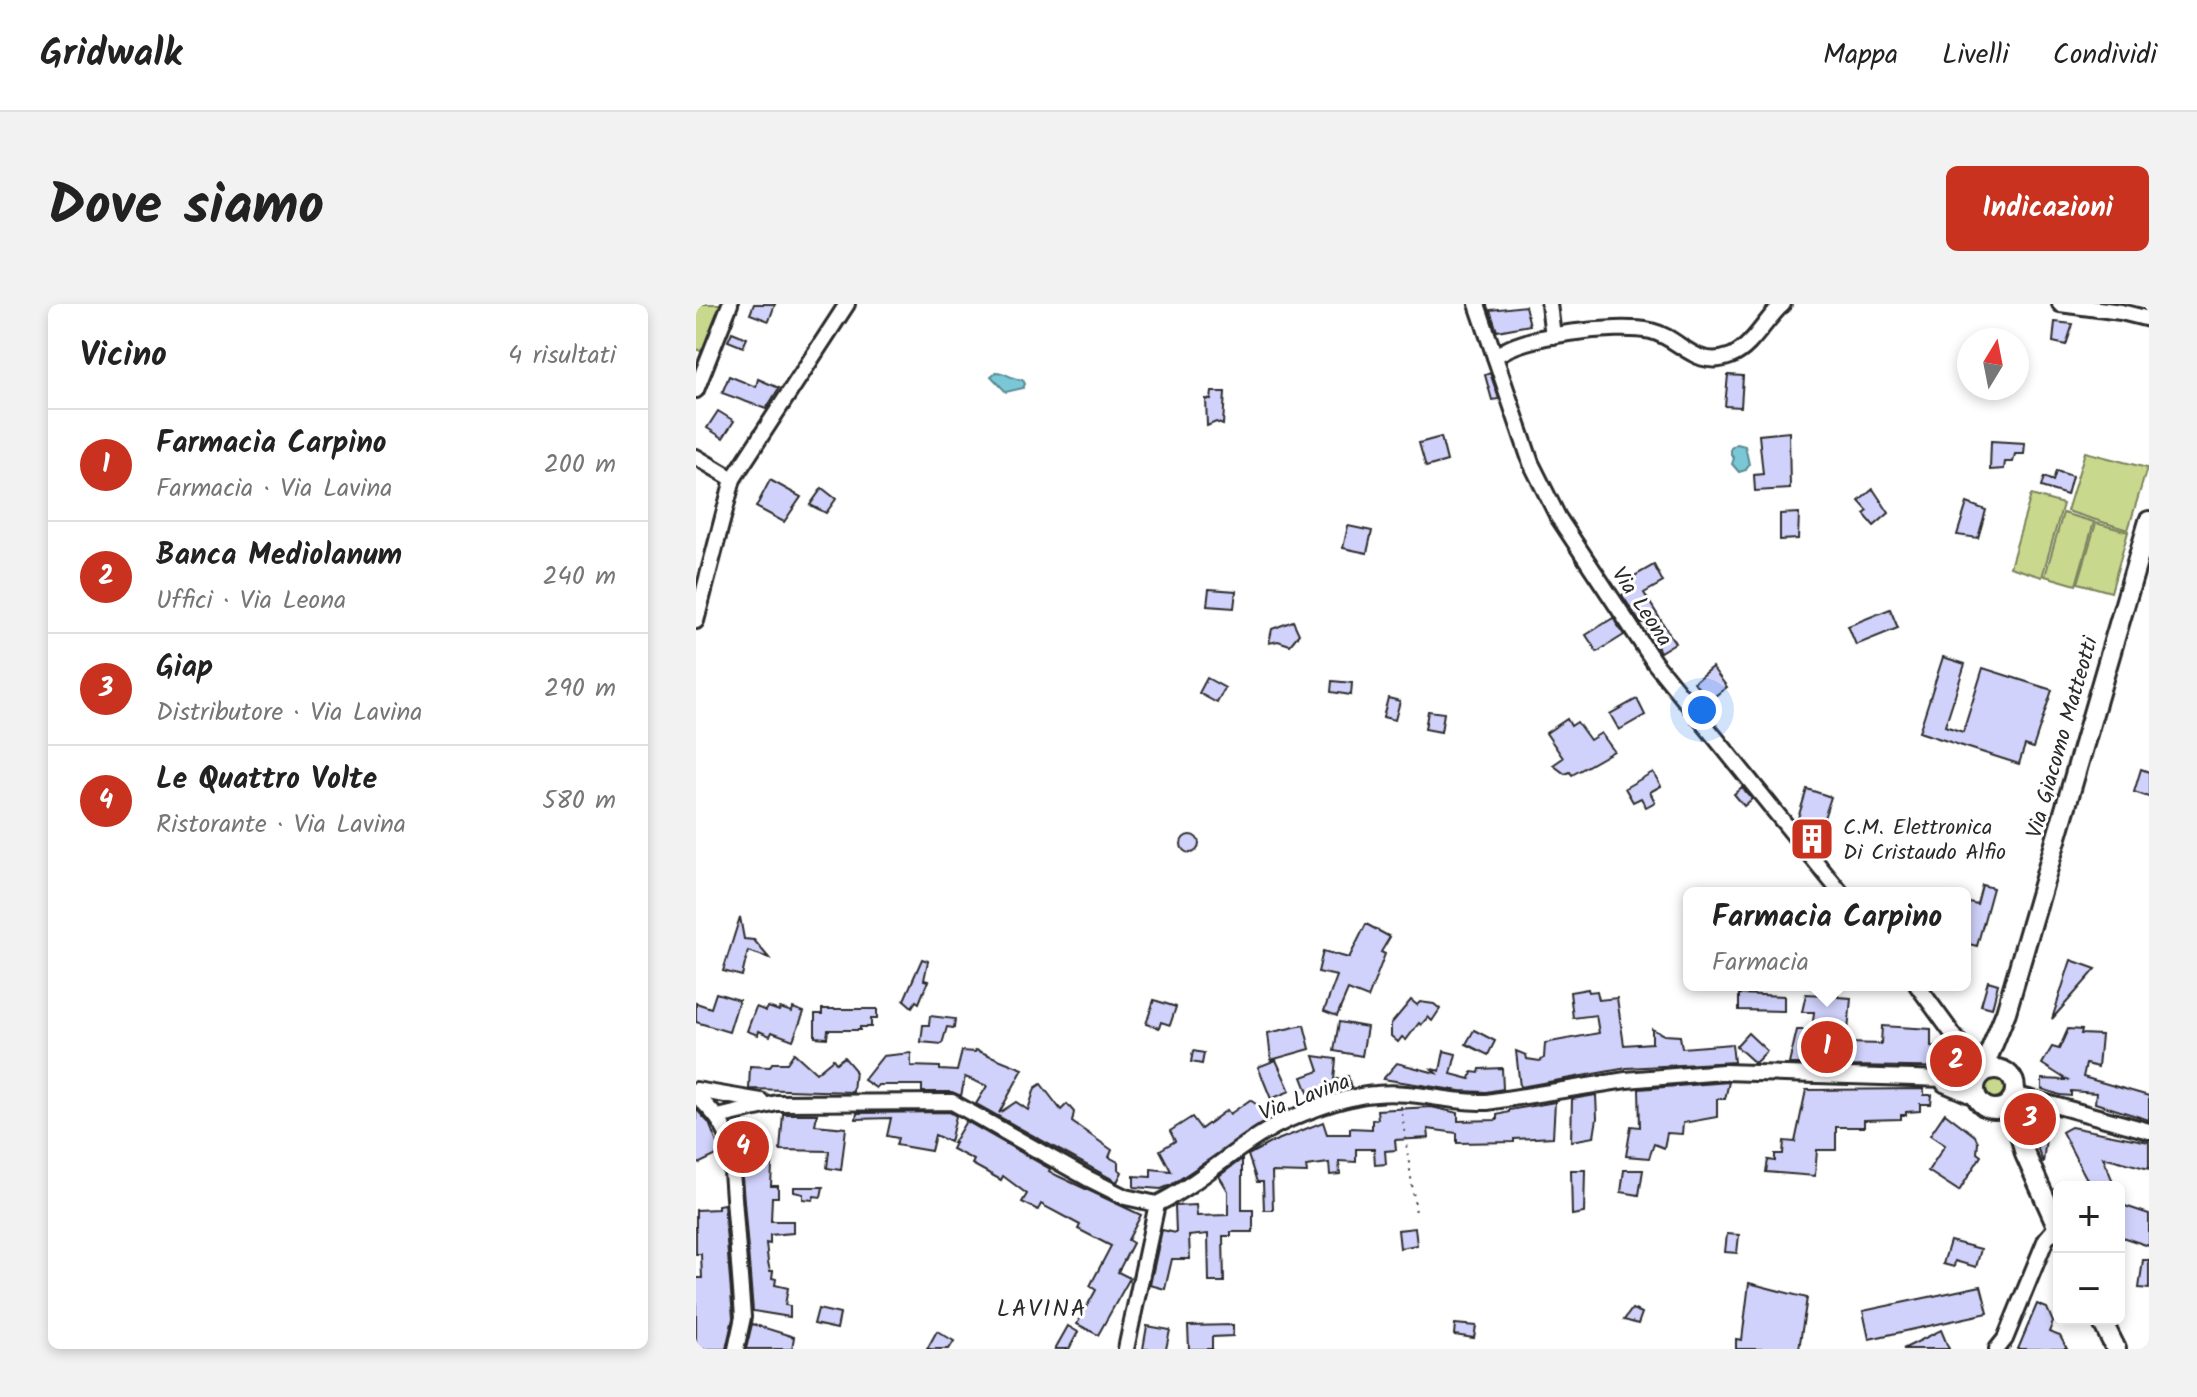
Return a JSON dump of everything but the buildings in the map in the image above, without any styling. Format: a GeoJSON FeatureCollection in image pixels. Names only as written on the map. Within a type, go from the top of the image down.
{"type":"FeatureCollection","features":[{"type":"Feature","properties":{"kind":"main road","name":"Via Giacomo Matteotti"},"geometry":{"type":"LineString","coordinates":[[2006,1012],[2149,521]]}},
{"type":"Feature","properties":{"kind":"main road"},"geometry":{"type":"LineString","coordinates":[[1981,1088],[2006,1012]]}},
{"type":"Feature","properties":{"kind":"main road"},"geometry":{"type":"LineString","coordinates":[[2006,1012],[2002,1048],[2025,1154]]}},
{"type":"Feature","properties":{"kind":"main road"},"geometry":{"type":"LineString","coordinates":[[1981,1088],[1996,1069],[2012,1090]]}},
{"type":"Feature","properties":{"kind":"main road"},"geometry":{"type":"LineString","coordinates":[[1981,1088],[1999,1108],[2012,1090]]}},
{"type":"Feature","properties":{"kind":"main road"},"geometry":{"type":"LineString","coordinates":[[1981,1088],[2025,1154],[2053,1217]]}},
{"type":"Feature","properties":{"kind":"main road"},"geometry":{"type":"LineString","coordinates":[[2104,1325],[2116,1349]]}},
{"type":"Feature","properties":{"kind":"street"},"geometry":{"type":"LineString","coordinates":[[696,390],[730,304]]}},
{"type":"Feature","properties":{"kind":"street","name":"Via Leona"},"geometry":{"type":"LineString","coordinates":[[1477,304],[1531,463],[1558,517],[1654,662],[1836,887]]}},
{"type":"Feature","properties":{"kind":"street"},"geometry":{"type":"LineString","coordinates":[[1549,304],[1553,336]]}},
{"type":"Feature","properties":{"kind":"street"},"geometry":{"type":"LineString","coordinates":[[1495,357],[1521,342],[1609,330],[1651,331],[1666,337],[1697,358],[1731,356],[1745,346],[1783,304]]}},
{"type":"Feature","properties":{"kind":"street"},"geometry":{"type":"LineString","coordinates":[[2060,304],[2149,319]]}},
{"type":"Feature","properties":{"kind":"street"},"geometry":{"type":"LineString","coordinates":[[696,621],[733,479],[839,307]]}},
{"type":"Feature","properties":{"kind":"street"},"geometry":{"type":"LineString","coordinates":[[696,457],[733,479]]}},
{"type":"Feature","properties":{"kind":"street"},"geometry":{"type":"LineString","coordinates":[[1921,991],[1974,1063],[1981,1088]]}},
{"type":"Feature","properties":{"kind":"street","name":"Via Lavina"},"geometry":{"type":"LineString","coordinates":[[1157,1204],[1265,1132],[1290,1120],[1372,1094],[1400,1093],[1464,1103],[1487,1102],[1626,1080],[1723,1072],[1936,1081],[1981,1088]]}},
{"type":"Feature","properties":{"kind":"street"},"geometry":{"type":"LineString","coordinates":[[2012,1090],[2149,1131]]}},
{"type":"Feature","properties":{"kind":"street"},"geometry":{"type":"LineString","coordinates":[[696,1092],[777,1103],[952,1102],[1125,1197],[1157,1204],[1126,1349]]}},
{"type":"Feature","properties":{"kind":"street"},"geometry":{"type":"LineString","coordinates":[[696,1092],[718,1117],[730,1145],[743,1317],[736,1349]]}},
{"type":"Feature","properties":{"kind":"street"},"geometry":{"type":"LineString","coordinates":[[718,1117],[777,1103]]}},
{"type":"Feature","properties":{"kind":"street"},"geometry":{"type":"LineString","coordinates":[[1997,1349],[2005,1339],[2046,1239],[2053,1233]]}},
{"type":"Feature","properties":{"kind":"path"},"geometry":{"type":"LineString","coordinates":[[1403,1121],[1416,1213]]}},
{"type":"Feature","properties":{"kind":"green space"},"geometry":{"type":"Polygon","coordinates":[[[696,304],[724,304],[705,353],[696,349],[696,304]]]}},
{"type":"Feature","properties":{"kind":"green space"},"geometry":{"type":"Polygon","coordinates":[[[2085,452],[2147,468],[2128,530],[2067,511],[2085,452]]]}},
{"type":"Feature","properties":{"kind":"green space"},"geometry":{"type":"Polygon","coordinates":[[[2031,495],[2063,504],[2042,577],[2010,567],[2031,495]]]}},
{"type":"Feature","properties":{"kind":"green space"},"geometry":{"type":"Polygon","coordinates":[[[2063,513],[2094,522],[2076,585],[2045,576],[2063,513]]]}},
{"type":"Feature","properties":{"kind":"green space"},"geometry":{"type":"Polygon","coordinates":[[[2096,523],[2128,532],[2111,592],[2078,583],[2096,523]]]}},
{"type":"Feature","properties":{"kind":"green space"},"geometry":{"type":"Polygon","coordinates":[[[1994,1078],[2001,1081],[2004,1088],[2001,1095],[1994,1098],[1987,1095],[1984,1088],[1987,1081],[1994,1078]]]}},
{"type":"Feature","properties":{"kind":"water"},"geometry":{"type":"Polygon","coordinates":[[[996,372],[1023,380],[1023,388],[1006,392],[991,376],[996,372]]]}},
{"type":"Feature","properties":{"kind":"water"},"geometry":{"type":"Polygon","coordinates":[[[1737,444],[1745,446],[1749,464],[1746,470],[1739,472],[1732,464],[1734,458],[1731,455],[1731,448],[1737,444]]]}},
{"type":"Feature","properties":{"kind":"place","name":"C.M. Elettronica Di Cristaudo Alfio"},"geometry":{"type":"Point","coordinates":[1812,839]}},
{"type":"Feature","properties":{"kind":"place","name":"Farmacia Carpino"},"geometry":{"type":"Point","coordinates":[1827,1047]}},
{"type":"Feature","properties":{"kind":"place","name":"Banca Mediolanum"},"geometry":{"type":"Point","coordinates":[1956,1061]}},
{"type":"Feature","properties":{"kind":"place","name":"Giap"},"geometry":{"type":"Point","coordinates":[2030,1119]}},
{"type":"Feature","properties":{"kind":"place","name":"Le Quattro Volte"},"geometry":{"type":"Point","coordinates":[743,1147]}},
{"type":"Feature","properties":{"kind":"district","name":"LAVINA"},"geometry":{"type":"Point","coordinates":[1042,1308]}}]}
